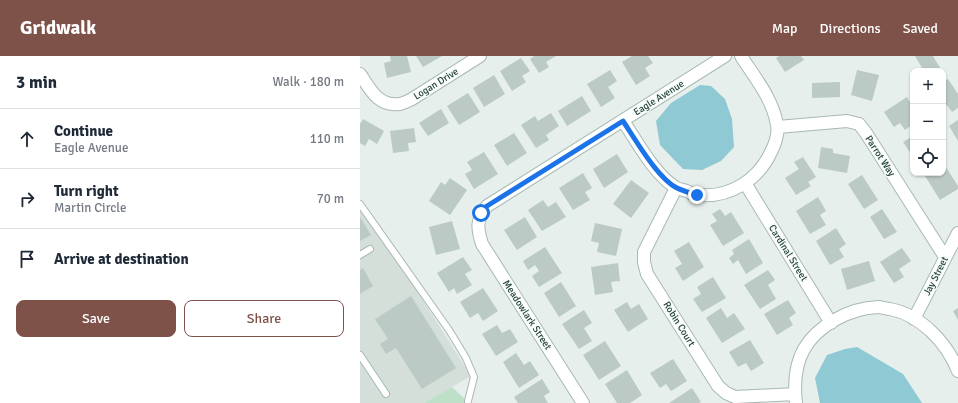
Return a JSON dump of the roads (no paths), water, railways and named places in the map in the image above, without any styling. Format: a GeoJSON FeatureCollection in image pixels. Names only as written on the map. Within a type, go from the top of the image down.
{"type":"FeatureCollection","features":[{"type":"Feature","properties":{"kind":"street","name":"Logan Drive"},"geometry":{"type":"LineString","coordinates":[[360,74],[372,93],[379,99],[389,103],[401,104],[412,99],[480,56]]}},
{"type":"Feature","properties":{"kind":"street","name":"Eagle Avenue"},"geometry":{"type":"LineString","coordinates":[[478,223],[481,213],[487,206],[725,56]]}},
{"type":"Feature","properties":{"kind":"street"},"geometry":{"type":"LineString","coordinates":[[623,121],[650,162],[663,177],[676,188],[697,195],[712,195],[728,192],[745,183],[757,174],[767,160],[774,145],[778,127],[774,112],[767,96],[741,56]]}},
{"type":"Feature","properties":{"kind":"street","name":"Parrot Way"},"geometry":{"type":"LineString","coordinates":[[778,127],[847,121],[859,124],[945,257]]}},
{"type":"Feature","properties":{"kind":"street","name":"Cardinal Street"},"geometry":{"type":"LineString","coordinates":[[745,183],[831,323]]}},
{"type":"Feature","properties":{"kind":"street","name":"Robin Court"},"geometry":{"type":"LineString","coordinates":[[676,188],[644,252],[644,262],[647,274],[718,386],[726,393],[735,397],[796,398]]}},
{"type":"Feature","properties":{"kind":"street","name":"Meadowlark Street"},"geometry":{"type":"LineString","coordinates":[[478,223],[478,233],[482,244],[583,403]]}},
{"type":"Feature","properties":{"kind":"street","name":"Jay Street"},"geometry":{"type":"LineString","coordinates":[[914,319],[958,233]]}},
{"type":"Feature","properties":{"kind":"street"},"geometry":{"type":"LineString","coordinates":[[796,398],[795,380],[804,349],[816,333],[844,315],[861,310],[879,307],[898,311],[914,319],[932,332],[944,346],[958,371]]}},
{"type":"Feature","properties":{"kind":"lane"},"geometry":{"type":"LineString","coordinates":[[360,204],[450,330],[466,358],[474,377],[468,401]]}},
{"type":"Feature","properties":{"kind":"lane"},"geometry":{"type":"LineString","coordinates":[[360,255],[370,249]]}},
{"type":"Feature","properties":{"kind":"lane"},"geometry":{"type":"LineString","coordinates":[[360,355],[386,394]]}},
{"type":"Feature","properties":{"kind":"water"},"geometry":{"type":"Polygon","coordinates":[[[700,85],[711,86],[725,99],[732,119],[734,147],[721,161],[702,170],[683,169],[660,145],[656,121],[671,103],[700,85]]]}},
{"type":"Feature","properties":{"kind":"water"},"geometry":{"type":"Polygon","coordinates":[[[857,347],[903,374],[922,403],[820,403],[815,378],[827,355],[857,347]]]}}]}
